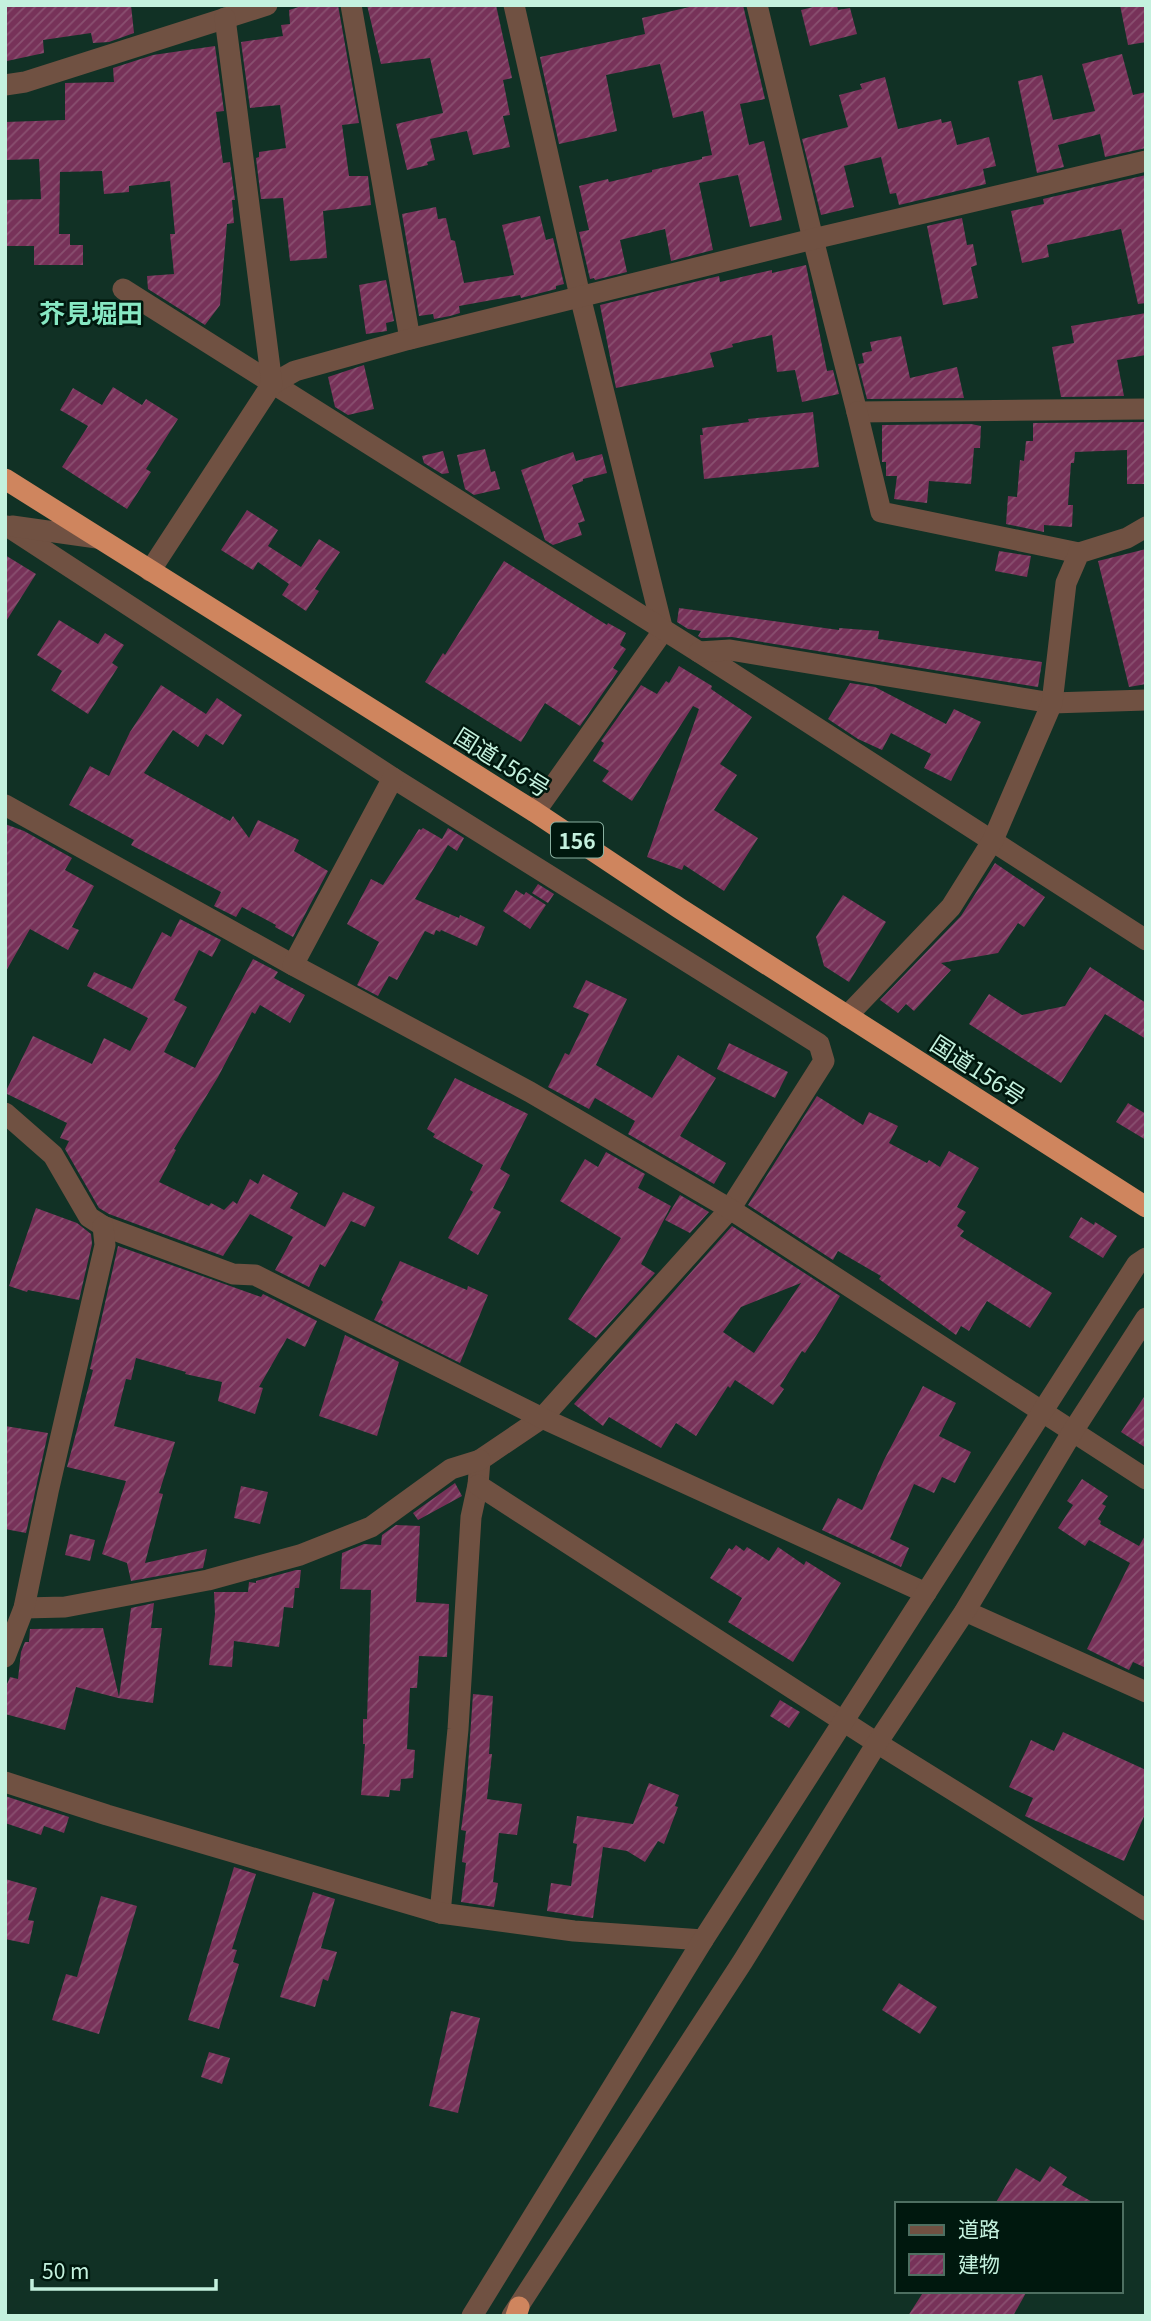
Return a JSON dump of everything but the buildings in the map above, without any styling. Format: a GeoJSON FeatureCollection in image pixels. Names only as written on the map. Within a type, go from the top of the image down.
{"type":"FeatureCollection","features":[{"type":"Feature","properties":{"kind":"highway","name":"国道156号"},"geometry":{"type":"LineString","coordinates":[[5,479],[535,812],[1146,1207]]}},
{"type":"Feature","properties":{"kind":"street"},"geometry":{"type":"LineString","coordinates":[[5,85],[25,82],[267,5]]}},
{"type":"Feature","properties":{"kind":"street"},"geometry":{"type":"LineString","coordinates":[[351,5],[410,339]]}},
{"type":"Feature","properties":{"kind":"street"},"geometry":{"type":"LineString","coordinates":[[514,5],[580,296],[663,631],[535,812]]}},
{"type":"Feature","properties":{"kind":"street"},"geometry":{"type":"LineString","coordinates":[[757,5],[881,512],[1079,553],[1127,538],[1146,527]]}},
{"type":"Feature","properties":{"kind":"street"},"geometry":{"type":"LineString","coordinates":[[225,18],[272,384]]}},
{"type":"Feature","properties":{"kind":"street"},"geometry":{"type":"LineString","coordinates":[[149,571],[272,384],[295,371],[580,296],[1146,161]]}},
{"type":"Feature","properties":{"kind":"street"},"geometry":{"type":"LineString","coordinates":[[123,289],[699,652],[1144,937]]}},
{"type":"Feature","properties":{"kind":"street"},"geometry":{"type":"LineString","coordinates":[[857,412],[1146,409]]}},
{"type":"Feature","properties":{"kind":"street"},"geometry":{"type":"LineString","coordinates":[[6,525],[97,538]]}},
{"type":"Feature","properties":{"kind":"street"},"geometry":{"type":"LineString","coordinates":[[6,525],[393,778],[819,1044],[824,1061],[730,1209],[542,1418],[480,1460],[451,1469],[370,1527],[300,1555],[208,1580],[65,1607],[24,1608]]}},
{"type":"Feature","properties":{"kind":"street"},"geometry":{"type":"LineString","coordinates":[[847,1016],[951,907],[993,840],[1052,703],[1066,583],[1079,553]]}},
{"type":"Feature","properties":{"kind":"street"},"geometry":{"type":"LineString","coordinates":[[699,652],[730,650],[1052,703],[1146,700]]}},
{"type":"Feature","properties":{"kind":"street"},"geometry":{"type":"LineString","coordinates":[[293,965],[393,778]]}},
{"type":"Feature","properties":{"kind":"street"},"geometry":{"type":"LineString","coordinates":[[5,805],[293,965],[530,1092],[730,1209],[1146,1479]]}},
{"type":"Feature","properties":{"kind":"street"},"geometry":{"type":"LineString","coordinates":[[5,1113],[52,1155],[89,1217],[103,1226],[233,1275],[255,1275],[542,1418],[926,1593]]}},
{"type":"Feature","properties":{"kind":"street"},"geometry":{"type":"LineString","coordinates":[[5,1657],[24,1608],[50,1479],[105,1245],[103,1226]]}},
{"type":"Feature","properties":{"kind":"street"},"geometry":{"type":"LineString","coordinates":[[472,2316],[703,1940],[1042,1410],[1137,1264],[1146,1258]]}},
{"type":"Feature","properties":{"kind":"street"},"geometry":{"type":"LineString","coordinates":[[516,2313],[743,1961],[877,1743],[965,1611],[1073,1431],[1146,1318]]}},
{"type":"Feature","properties":{"kind":"street"},"geometry":{"type":"LineString","coordinates":[[440,1913],[458,1729],[471,1517],[480,1460]]}},
{"type":"Feature","properties":{"kind":"street"},"geometry":{"type":"LineString","coordinates":[[478,1485],[877,1743],[1146,1910]]}},
{"type":"Feature","properties":{"kind":"street"},"geometry":{"type":"LineString","coordinates":[[965,1611],[1146,1692]]}},
{"type":"Feature","properties":{"kind":"street"},"geometry":{"type":"LineString","coordinates":[[5,1782],[107,1815],[440,1913],[573,1931],[703,1940]]}},
{"type":"Feature","properties":{"kind":"district","name":"芥見堀田"},"geometry":{"type":"Point","coordinates":[91,311]}}]}
